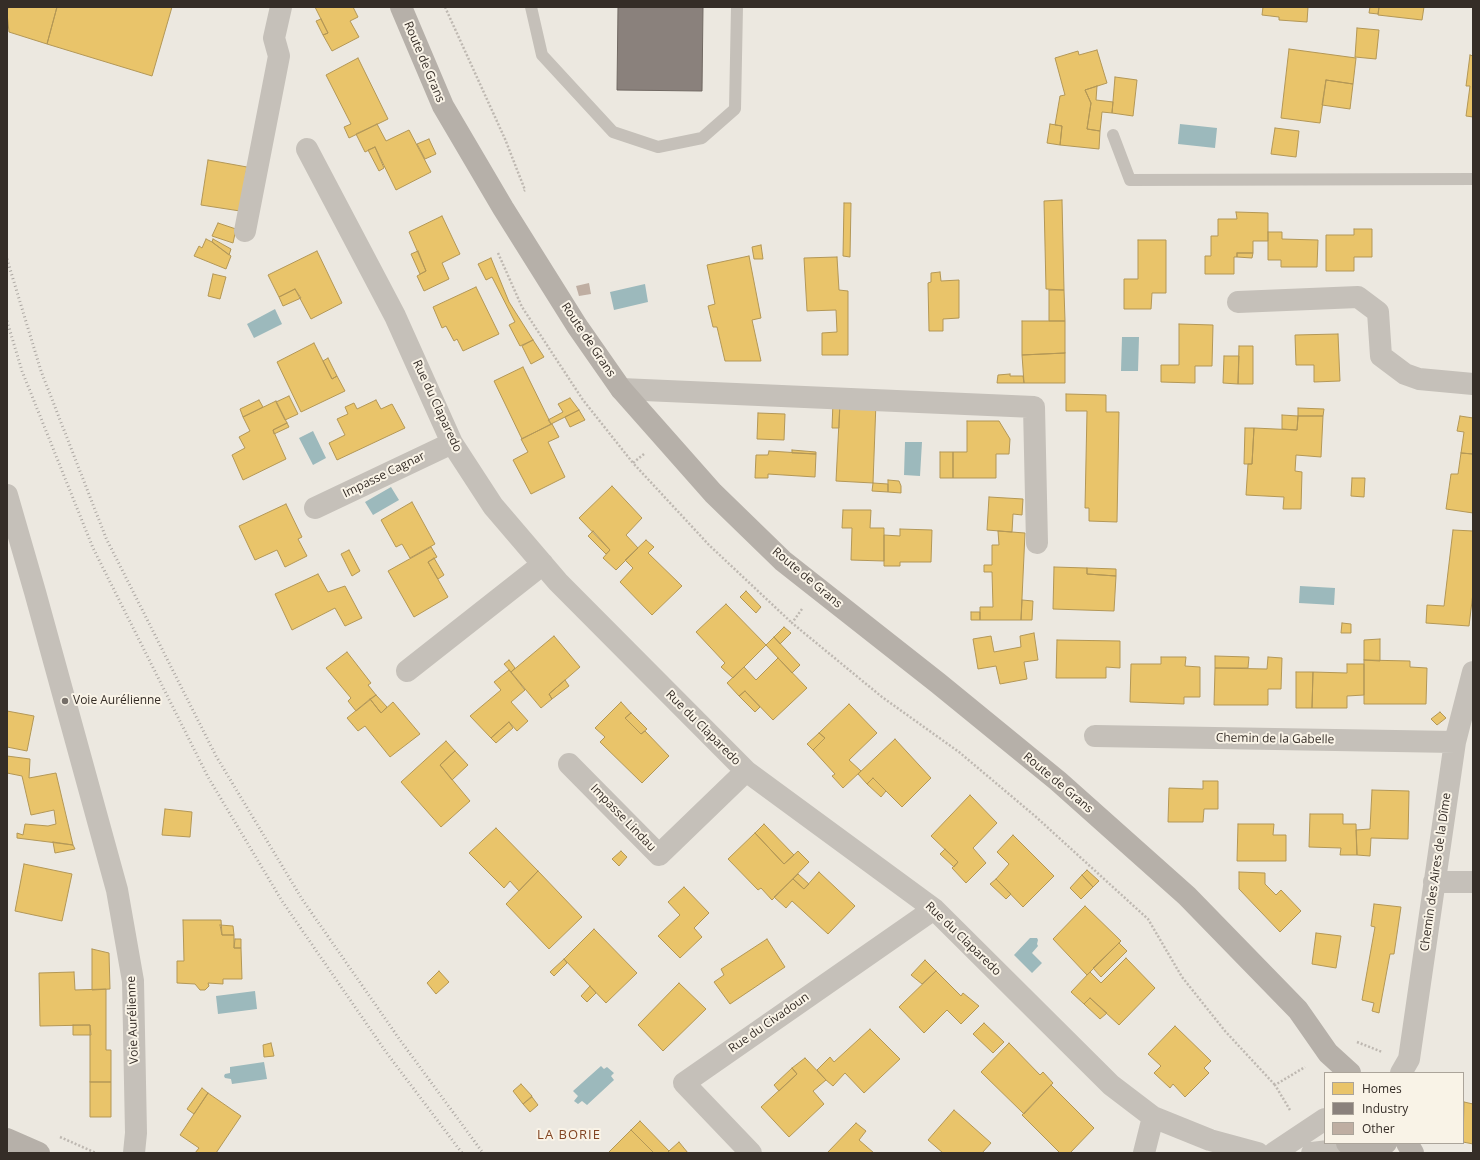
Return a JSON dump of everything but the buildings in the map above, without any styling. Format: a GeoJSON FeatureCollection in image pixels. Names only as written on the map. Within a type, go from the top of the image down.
{"type":"FeatureCollection","features":[{"type":"Feature","properties":{"kind":"street"},"geometry":{"type":"LineString","coordinates":[[245,231],[279,56],[274,38],[281,7]]}},
{"type":"Feature","properties":{"kind":"street","name":"Route de Grans"},"geometry":{"type":"LineString","coordinates":[[401,7],[443,106],[503,208],[573,319],[621,389],[663,437],[713,493],[783,561],[1052,777],[1187,896],[1298,1010],[1330,1063],[1348,1072]]}},
{"type":"Feature","properties":{"kind":"street","name":"Rue du Claparedo"},"geometry":{"type":"LineString","coordinates":[[307,149],[395,316],[452,443],[492,506],[558,582],[746,771],[934,909],[1111,1085],[1153,1118],[1210,1140],[1258,1153]]}},
{"type":"Feature","properties":{"kind":"street"},"geometry":{"type":"LineString","coordinates":[[1238,302],[1358,297],[1378,312],[1381,356],[1405,374],[1419,379],[1473,384]]}},
{"type":"Feature","properties":{"kind":"street"},"geometry":{"type":"LineString","coordinates":[[621,389],[1034,407],[1037,543]]}},
{"type":"Feature","properties":{"kind":"street","name":"Impasse Cagnar"},"geometry":{"type":"LineString","coordinates":[[315,508],[452,443]]}},
{"type":"Feature","properties":{"kind":"street","name":"Voie Aurélienne"},"geometry":{"type":"LineString","coordinates":[[7,495],[15,544],[117,890],[133,981],[136,1133],[134,1153]]}},
{"type":"Feature","properties":{"kind":"street"},"geometry":{"type":"LineString","coordinates":[[407,671],[543,564]]}},
{"type":"Feature","properties":{"kind":"street","name":"Chemin des Aires de la Dîme"},"geometry":{"type":"LineString","coordinates":[[1402,1072],[1409,1059],[1455,742],[1473,672]]}},
{"type":"Feature","properties":{"kind":"street","name":"Chemin de la Gabelle"},"geometry":{"type":"LineString","coordinates":[[1095,736],[1455,742]]}},
{"type":"Feature","properties":{"kind":"street","name":"Impasse Lindau"},"geometry":{"type":"LineString","coordinates":[[570,764],[659,855],[746,771]]}},
{"type":"Feature","properties":{"kind":"street"},"geometry":{"type":"LineString","coordinates":[[1434,882],[1473,882]]}},
{"type":"Feature","properties":{"kind":"street","name":"Rue du Civadoun"},"geometry":{"type":"LineString","coordinates":[[751,1153],[684,1083],[934,909]]}},
{"type":"Feature","properties":{"kind":"street"},"geometry":{"type":"LineString","coordinates":[[1144,1153],[1153,1118]]}},
{"type":"Feature","properties":{"kind":"street"},"geometry":{"type":"LineString","coordinates":[[1308,1143],[1324,1120]]}},
{"type":"Feature","properties":{"kind":"street"},"geometry":{"type":"LineString","coordinates":[[7,1139],[39,1153]]}},
{"type":"Feature","properties":{"kind":"street"},"geometry":{"type":"LineString","coordinates":[[1274,1153],[1308,1143],[1369,1147]]}},
{"type":"Feature","properties":{"kind":"street"},"geometry":{"type":"LineString","coordinates":[[1408,1144],[1413,1153]]}},
{"type":"Feature","properties":{"kind":"lane"},"geometry":{"type":"LineString","coordinates":[[531,7],[542,55],[613,132],[658,147],[702,138],[735,109],[738,7]]}},
{"type":"Feature","properties":{"kind":"lane"},"geometry":{"type":"LineString","coordinates":[[1113,135],[1130,180],[1473,179]]}},
{"type":"Feature","properties":{"kind":"path"},"geometry":{"type":"LineString","coordinates":[[444,7],[526,190],[521,194]]}},
{"type":"Feature","properties":{"kind":"path"},"geometry":{"type":"LineString","coordinates":[[498,252],[522,307],[583,400],[633,464],[709,545],[792,623],[882,697],[959,752],[1034,816],[1148,919],[1182,977],[1225,1031],[1275,1085],[1308,1143]]}},
{"type":"Feature","properties":{"kind":"path"},"geometry":{"type":"LineString","coordinates":[[633,464],[663,437]]}},
{"type":"Feature","properties":{"kind":"path"},"geometry":{"type":"LineString","coordinates":[[792,623],[804,607]]}},
{"type":"Feature","properties":{"kind":"path"},"geometry":{"type":"LineString","coordinates":[[1354,1040],[1384,1052]]}},
{"type":"Feature","properties":{"kind":"path"},"geometry":{"type":"LineString","coordinates":[[1275,1085],[1307,1066]]}},
{"type":"Feature","properties":{"kind":"water"},"geometry":{"type":"Polygon","coordinates":[[[1180,124],[1217,128],[1215,148],[1178,144],[1180,124]]]}},
{"type":"Feature","properties":{"kind":"water"},"geometry":{"type":"Polygon","coordinates":[[[645,284],[648,302],[614,310],[610,292],[645,284]]]}},
{"type":"Feature","properties":{"kind":"water"},"geometry":{"type":"Polygon","coordinates":[[[275,309],[282,324],[254,338],[247,324],[275,309]]]}},
{"type":"Feature","properties":{"kind":"water"},"geometry":{"type":"Polygon","coordinates":[[[1122,337],[1139,337],[1138,371],[1121,371],[1122,337]]]}},
{"type":"Feature","properties":{"kind":"water"},"geometry":{"type":"Polygon","coordinates":[[[313,431],[326,458],[313,465],[299,438],[313,431]]]}},
{"type":"Feature","properties":{"kind":"water"},"geometry":{"type":"Polygon","coordinates":[[[905,442],[922,442],[920,476],[904,475],[905,442]]]}},
{"type":"Feature","properties":{"kind":"water"},"geometry":{"type":"Polygon","coordinates":[[[391,487],[399,500],[373,515],[365,502],[391,487]]]}},
{"type":"Feature","properties":{"kind":"water"},"geometry":{"type":"Polygon","coordinates":[[[1300,586],[1335,588],[1334,605],[1299,603],[1300,586]]]}},
{"type":"Feature","properties":{"kind":"water"},"geometry":{"type":"Polygon","coordinates":[[[1030,938],[1037,938],[1038,940],[1038,946],[1032,953],[1042,963],[1032,973],[1014,955],[1030,938]]]}},
{"type":"Feature","properties":{"kind":"water"},"geometry":{"type":"Polygon","coordinates":[[[255,991],[257,1009],[218,1014],[216,996],[255,991]]]}},
{"type":"Feature","properties":{"kind":"water"},"geometry":{"type":"Polygon","coordinates":[[[264,1062],[267,1079],[232,1084],[231,1079],[225,1078],[224,1076],[225,1074],[230,1073],[230,1067],[264,1062]]]}},
{"type":"Feature","properties":{"kind":"water"},"geometry":{"type":"Polygon","coordinates":[[[601,1066],[604,1069],[607,1067],[614,1073],[611,1076],[614,1080],[587,1105],[582,1101],[578,1104],[574,1101],[578,1096],[573,1091],[601,1066]]]}},
{"type":"Feature","properties":{"kind":"railway"},"geometry":{"type":"LineString","coordinates":[[7,259],[41,371],[106,538],[216,756],[302,899],[400,1040],[483,1153]]}},
{"type":"Feature","properties":{"kind":"railway"},"geometry":{"type":"LineString","coordinates":[[7,321],[22,371],[93,548],[208,777],[282,901],[386,1052],[462,1153]]}},
{"type":"Feature","properties":{"kind":"place","name":"Voie Aurélienne"},"geometry":{"type":"Point","coordinates":[65,701]}},
{"type":"Feature","properties":{"kind":"district","name":"LA BORIE"},"geometry":{"type":"Point","coordinates":[569,1135]}}]}
